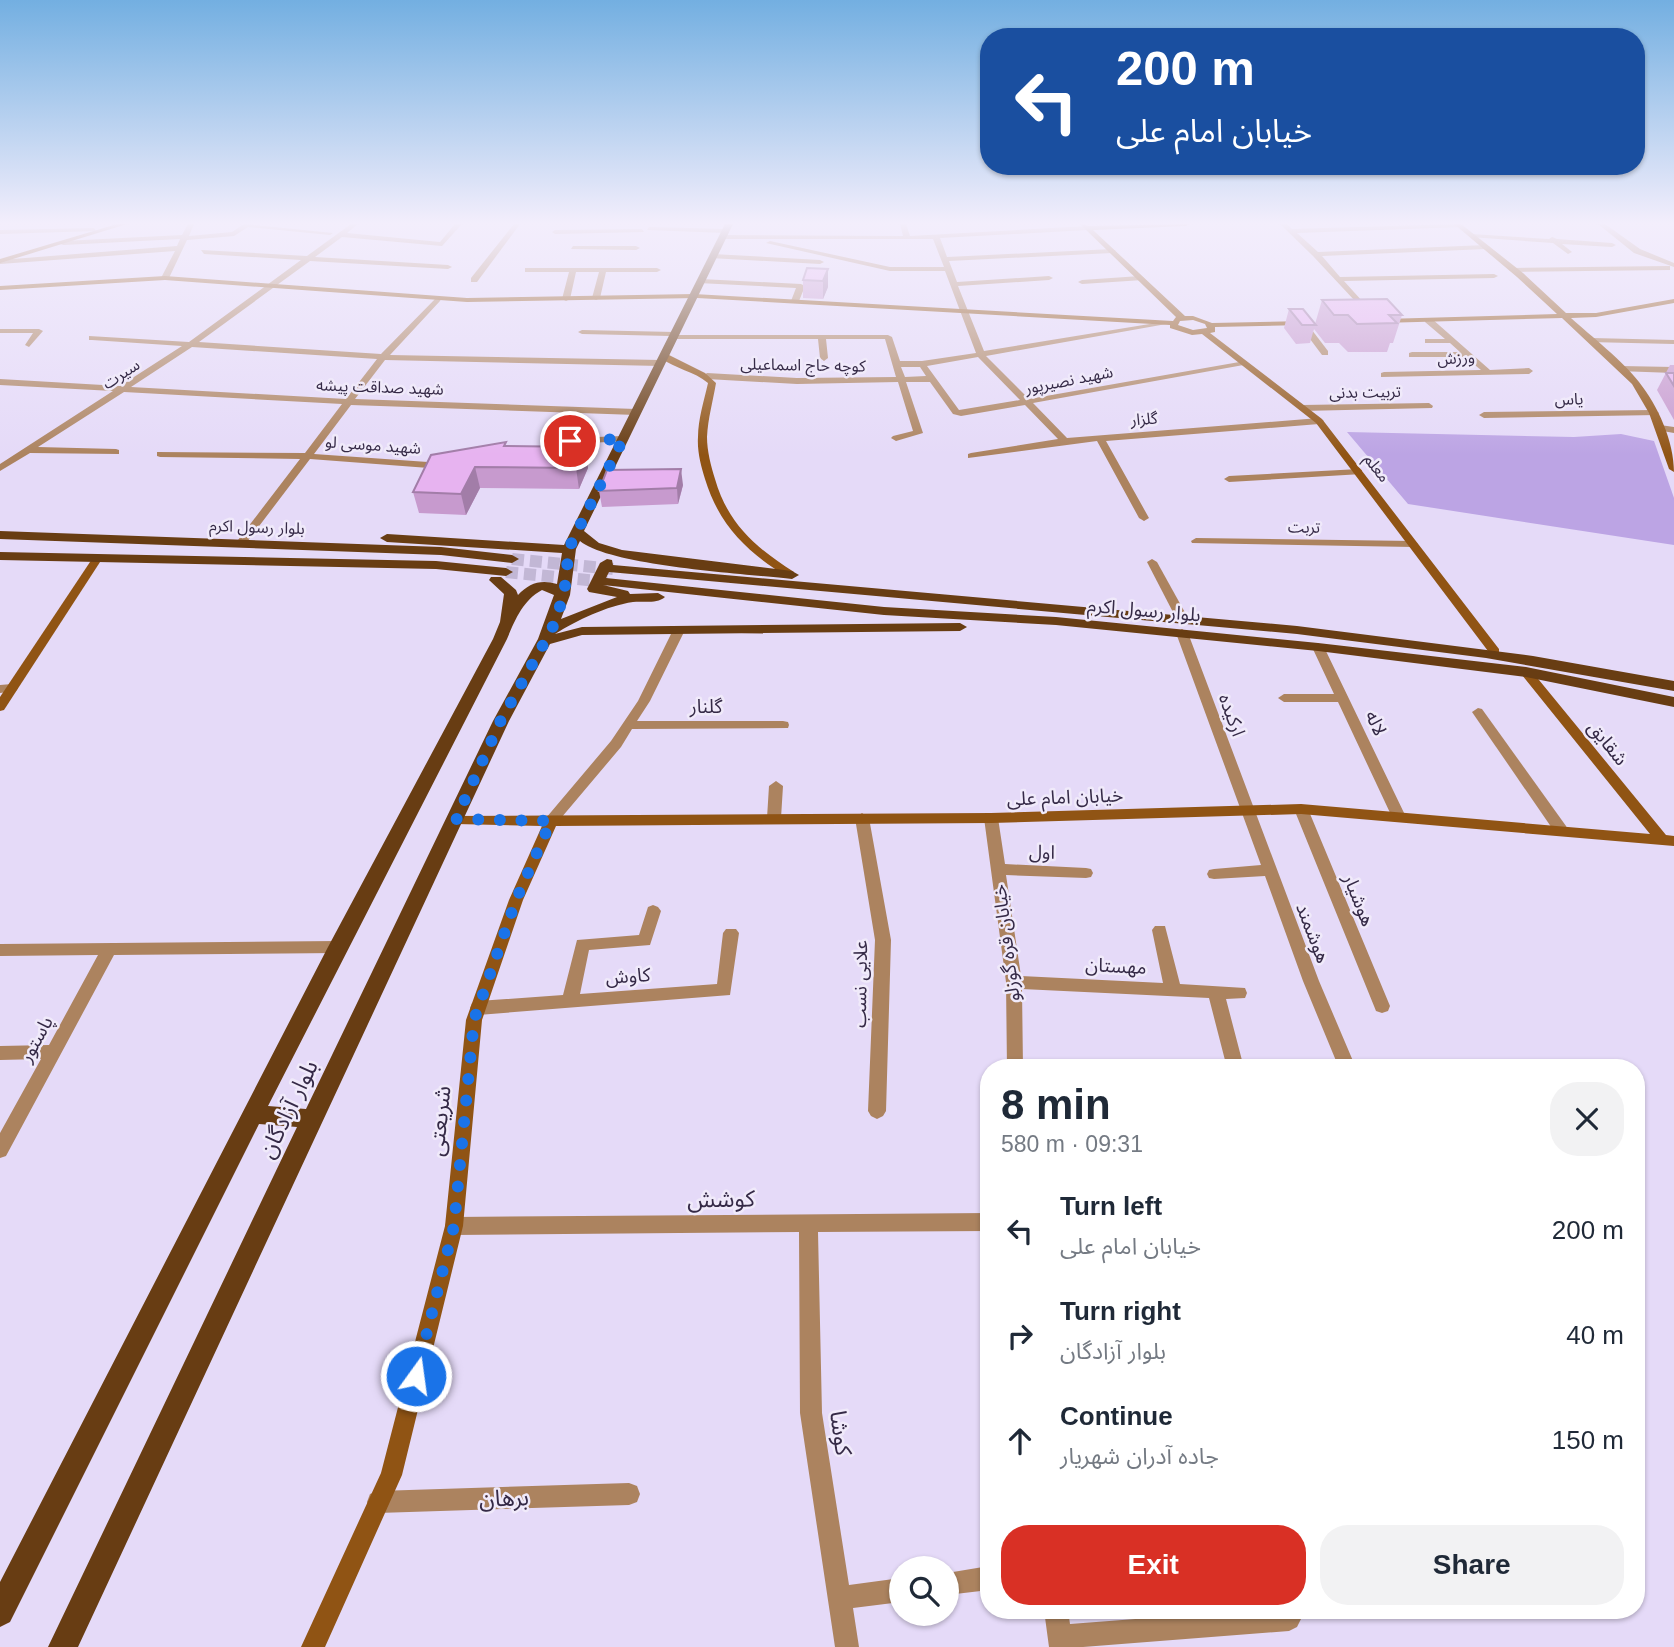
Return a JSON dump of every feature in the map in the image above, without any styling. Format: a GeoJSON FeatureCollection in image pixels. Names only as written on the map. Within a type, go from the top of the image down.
{"type":"FeatureCollection","features":[{"type":"Feature","properties":{"kind":"main road"},"geometry":{"type":"LineString","coordinates":[[274,545],[340,537],[451,539],[569,548],[692,301]]}},
{"type":"Feature","properties":{"kind":"main road"},"geometry":{"type":"LineString","coordinates":[[577,532],[594,545],[621,554],[790,575],[923,596]]}},
{"type":"Feature","properties":{"kind":"main road","name":"بلوار رسول اکرم"},"geometry":{"type":"LineString","coordinates":[[0,535],[442,551],[505,570]]}},
{"type":"Feature","properties":{"kind":"main road"},"geometry":{"type":"LineString","coordinates":[[505,570],[514,575],[531,550],[530,545]]}},
{"type":"Feature","properties":{"kind":"main road","name":"بلوار آزادگان"},"geometry":{"type":"LineString","coordinates":[[63,1647],[501,720],[549,635],[564,595],[569,548]]}},
{"type":"Feature","properties":{"kind":"main road"},"geometry":{"type":"LineString","coordinates":[[621,554],[609,559],[594,589],[916,627]]}},
{"type":"Feature","properties":{"kind":"main road","name":"بلوار رسول اکرم"},"geometry":{"type":"LineString","coordinates":[[0,556],[260,562],[331,571],[505,570]]}},
{"type":"Feature","properties":{"kind":"main road","name":"بلوار آزادگان"},"geometry":{"type":"LineString","coordinates":[[0,1612],[338,947],[507,622],[511,593],[505,570]]}},
{"type":"Feature","properties":{"kind":"main road","name":"بلوار رسول اکرم"},"geometry":{"type":"LineString","coordinates":[[1674,686],[1495,652],[1182,625],[923,596],[610,576],[884,611],[1056,621],[1149,630],[1182,625],[1318,647],[1526,672],[1674,702]]}},
{"type":"Feature","properties":{"kind":"main road"},"geometry":{"type":"LineString","coordinates":[[507,622],[521,599],[537,586],[552,586],[564,595]]}},
{"type":"Feature","properties":{"kind":"main road"},"geometry":{"type":"LineString","coordinates":[[549,635],[596,609],[644,596]]}},
{"type":"Feature","properties":{"kind":"main road"},"geometry":{"type":"LineString","coordinates":[[549,635],[582,631],[916,627],[1149,630]]}},
{"type":"Feature","properties":{"kind":"main road"},"geometry":{"type":"LineString","coordinates":[[253,1114],[312,1119]]}},
{"type":"Feature","properties":{"kind":"street","name":"سیرت"},"geometry":{"type":"LineString","coordinates":[[0,468],[190,345],[252,301]]}},
{"type":"Feature","properties":{"kind":"street"},"geometry":{"type":"LineString","coordinates":[[240,544],[352,402],[383,357],[435,301]]}},
{"type":"Feature","properties":{"kind":"street"},"geometry":{"type":"LineString","coordinates":[[776,301],[1170,323],[1185,332],[1314,322]]}},
{"type":"Feature","properties":{"kind":"street"},"geometry":{"type":"LineString","coordinates":[[960,301],[981,355],[1065,441]]}},
{"type":"Feature","properties":{"kind":"street"},"geometry":{"type":"LineString","coordinates":[[1164,301],[1182,318]]}},
{"type":"Feature","properties":{"kind":"street"},"geometry":{"type":"LineString","coordinates":[[1357,301],[1375,321]]}},
{"type":"Feature","properties":{"kind":"street"},"geometry":{"type":"LineString","coordinates":[[1532,318],[1544,308],[1546,301]]}},
{"type":"Feature","properties":{"kind":"street"},"geometry":{"type":"LineString","coordinates":[[1548,301],[1635,382],[1654,414],[1674,469]]}},
{"type":"Feature","properties":{"kind":"street"},"geometry":{"type":"LineString","coordinates":[[1567,317],[1584,310],[1635,301]]}},
{"type":"Feature","properties":{"kind":"street"},"geometry":{"type":"LineString","coordinates":[[1363,321],[1567,317],[1596,315],[1674,301]]}},
{"type":"Feature","properties":{"kind":"street"},"geometry":{"type":"LineString","coordinates":[[1582,331],[1596,315]]}},
{"type":"Feature","properties":{"kind":"street"},"geometry":{"type":"LineString","coordinates":[[897,364],[922,364],[981,355],[1170,323],[1182,318],[1199,319],[1208,329]]}},
{"type":"Feature","properties":{"kind":"street"},"geometry":{"type":"LineString","coordinates":[[1532,318],[1582,331]]}},
{"type":"Feature","properties":{"kind":"street"},"geometry":{"type":"LineString","coordinates":[[1429,320],[1486,370]]}},
{"type":"Feature","properties":{"kind":"street"},"geometry":{"type":"LineString","coordinates":[[1301,323],[1325,353]]}},
{"type":"Feature","properties":{"kind":"street","name":"معلم"},"geometry":{"type":"LineString","coordinates":[[1208,329],[1245,364],[1319,421],[1495,652]]}},
{"type":"Feature","properties":{"kind":"street"},"geometry":{"type":"LineString","coordinates":[[0,331],[39,331],[29,345]]}},
{"type":"Feature","properties":{"kind":"street"},"geometry":{"type":"LineString","coordinates":[[582,332],[890,338],[899,380],[918,433],[896,438]]}},
{"type":"Feature","properties":{"kind":"street"},"geometry":{"type":"LineString","coordinates":[[822,336],[824,358]]}},
{"type":"Feature","properties":{"kind":"street"},"geometry":{"type":"LineString","coordinates":[[92,338],[383,357],[662,360],[707,376],[712,383],[702,431],[704,460],[720,510],[734,534],[790,575]]}},
{"type":"Feature","properties":{"kind":"street"},"geometry":{"type":"LineString","coordinates":[[1592,340],[1674,342]]}},
{"type":"Feature","properties":{"kind":"street"},"geometry":{"type":"LineString","coordinates":[[1428,341],[1452,341]]}},
{"type":"Feature","properties":{"kind":"street"},"geometry":{"type":"LineString","coordinates":[[1412,355],[1467,354]]}},
{"type":"Feature","properties":{"kind":"street","name":"شهید نصیرپور"},"geometry":{"type":"LineString","coordinates":[[922,364],[930,379],[958,412],[1245,364]]}},
{"type":"Feature","properties":{"kind":"street"},"geometry":{"type":"LineString","coordinates":[[1621,369],[1674,370]]}},
{"type":"Feature","properties":{"kind":"street","name":"ورزش"},"geometry":{"type":"LineString","coordinates":[[1384,375],[1529,370]]}},
{"type":"Feature","properties":{"kind":"street","name":"کوچه حاج اسماعیلی"},"geometry":{"type":"LineString","coordinates":[[707,376],[797,381],[930,379]]}},
{"type":"Feature","properties":{"kind":"street","name":"شهید صداقت پیشه"},"geometry":{"type":"LineString","coordinates":[[0,382],[352,402],[636,412]]}},
{"type":"Feature","properties":{"kind":"street","name":"تربیت بدنی"},"geometry":{"type":"LineString","coordinates":[[1303,408],[1429,406]]}},
{"type":"Feature","properties":{"kind":"street","name":"یاس"},"geometry":{"type":"LineString","coordinates":[[1484,415],[1654,414]]}},
{"type":"Feature","properties":{"kind":"street","name":"گلزار"},"geometry":{"type":"LineString","coordinates":[[971,456],[1065,441],[1319,421]]}},
{"type":"Feature","properties":{"kind":"street"},"geometry":{"type":"LineString","coordinates":[[1660,428],[1674,430]]}},
{"type":"Feature","properties":{"kind":"street"},"geometry":{"type":"LineString","coordinates":[[1100,438],[1144,518]]}},
{"type":"Feature","properties":{"kind":"street"},"geometry":{"type":"LineString","coordinates":[[515,456],[570,441],[623,439]]}},
{"type":"Feature","properties":{"kind":"street"},"geometry":{"type":"LineString","coordinates":[[29,450],[116,452]]}},
{"type":"Feature","properties":{"kind":"street","name":"شهید موسی لو"},"geometry":{"type":"LineString","coordinates":[[160,454],[309,456],[453,466]]}},
{"type":"Feature","properties":{"kind":"street"},"geometry":{"type":"LineString","coordinates":[[1228,479],[1359,472]]}},
{"type":"Feature","properties":{"kind":"street","name":"تربت"},"geometry":{"type":"LineString","coordinates":[[1196,541],[1413,544]]}},
{"type":"Feature","properties":{"kind":"street"},"geometry":{"type":"LineString","coordinates":[[0,707],[6,688],[97,559]]}},
{"type":"Feature","properties":{"kind":"street","name":"ارکیده"},"geometry":{"type":"LineString","coordinates":[[1152,562],[1182,625],[1246,811]]}},
{"type":"Feature","properties":{"kind":"street","name":"شریعتی"},"geometry":{"type":"LineString","coordinates":[[313,1647],[391,1475],[454,1226],[474,1020],[516,900],[551,821],[628,725],[644,701],[679,630]]}},
{"type":"Feature","properties":{"kind":"street","name":"لاله"},"geometry":{"type":"LineString","coordinates":[[1318,647],[1399,817]]}},
{"type":"Feature","properties":{"kind":"street","name":"شقایق"},"geometry":{"type":"LineString","coordinates":[[1526,672],[1667,839]]}},
{"type":"Feature","properties":{"kind":"street"},"geometry":{"type":"LineString","coordinates":[[1284,698],[1342,698]]}},
{"type":"Feature","properties":{"kind":"street"},"geometry":{"type":"LineString","coordinates":[[1478,712],[1561,830]]}},
{"type":"Feature","properties":{"kind":"street","name":"گلنار"},"geometry":{"type":"LineString","coordinates":[[628,725],[783,725]]}},
{"type":"Feature","properties":{"kind":"street"},"geometry":{"type":"LineString","coordinates":[[775,818],[776,786]]}},
{"type":"Feature","properties":{"kind":"street","name":"خیابان امام علی"},"geometry":{"type":"LineString","coordinates":[[456,819],[551,821],[990,818],[1301,809],[1667,839]]}},
{"type":"Feature","properties":{"kind":"street","name":"هوشیار"},"geometry":{"type":"LineString","coordinates":[[1301,809],[1382,1006]]}},
{"type":"Feature","properties":{"kind":"street","name":"هوشمند"},"geometry":{"type":"LineString","coordinates":[[1246,811],[1344,1059]]}},
{"type":"Feature","properties":{"kind":"street","name":"علایی نسب"},"geometry":{"type":"LineString","coordinates":[[862,818],[883,940],[877,1111]]}},
{"type":"Feature","properties":{"kind":"street","name":"خیابان قره گوزلو"},"geometry":{"type":"LineString","coordinates":[[990,818],[1014,982],[1015,1059]]}},
{"type":"Feature","properties":{"kind":"street","name":"اول"},"geometry":{"type":"LineString","coordinates":[[998,869],[1086,873]]}},
{"type":"Feature","properties":{"kind":"street"},"geometry":{"type":"LineString","coordinates":[[1214,874],[1269,870]]}},
{"type":"Feature","properties":{"kind":"street"},"geometry":{"type":"LineString","coordinates":[[570,1001],[582,944],[645,941],[653,911]]}},
{"type":"Feature","properties":{"kind":"street"},"geometry":{"type":"LineString","coordinates":[[1160,930],[1173,990]]}},
{"type":"Feature","properties":{"kind":"street","name":"کاوش"},"geometry":{"type":"LineString","coordinates":[[478,1008],[724,990],[731,933]]}},
{"type":"Feature","properties":{"kind":"street"},"geometry":{"type":"LineString","coordinates":[[0,950],[338,947]]}},
{"type":"Feature","properties":{"kind":"street","name":"پاستور"},"geometry":{"type":"LineString","coordinates":[[0,1150],[110,948]]}},
{"type":"Feature","properties":{"kind":"street","name":"مهستان"},"geometry":{"type":"LineString","coordinates":[[1014,982],[1239,993]]}},
{"type":"Feature","properties":{"kind":"street"},"geometry":{"type":"LineString","coordinates":[[1216,993],[1234,1059]]}},
{"type":"Feature","properties":{"kind":"street"},"geometry":{"type":"LineString","coordinates":[[0,1053],[52,1052]]}},
{"type":"Feature","properties":{"kind":"street","name":"کوشش"},"geometry":{"type":"LineString","coordinates":[[454,1226],[980,1222]]}},
{"type":"Feature","properties":{"kind":"street","name":"کوشا"},"geometry":{"type":"LineString","coordinates":[[808,1223],[811,1413],[847,1647]]}},
{"type":"Feature","properties":{"kind":"street","name":"برهان"},"geometry":{"type":"LineString","coordinates":[[378,1502],[629,1494]]}},
{"type":"Feature","properties":{"kind":"street"},"geometry":{"type":"LineString","coordinates":[[959,1582],[980,1579]]}},
{"type":"Feature","properties":{"kind":"street"},"geometry":{"type":"LineString","coordinates":[[839,1598],[889,1592]]}},
{"type":"Feature","properties":{"kind":"street"},"geometry":{"type":"LineString","coordinates":[[1057,1619],[1060,1642],[1290,1619]]}},
{"type":"Feature","properties":{"kind":"shaded area"},"geometry":{"type":"Polygon","coordinates":[[[1347,432],[1574,437],[1621,434],[1654,441],[1674,498],[1674,545],[1408,504],[1347,432]]]}},
{"type":"Feature","properties":{"kind":"building"},"geometry":{"type":"Polygon","coordinates":[[[1323,301],[1389,301],[1402,315],[1389,315],[1397,323],[1357,324],[1348,315],[1334,315],[1323,301]]]}},
{"type":"Feature","properties":{"kind":"building"},"geometry":{"type":"Polygon","coordinates":[[[1289,309],[1303,309],[1316,325],[1302,325],[1289,309]]]}},
{"type":"Feature","properties":{"kind":"building"},"geometry":{"type":"Polygon","coordinates":[[[1666,373],[1674,373],[1674,386],[1666,373]]]}},
{"type":"Feature","properties":{"kind":"building"},"geometry":{"type":"Polygon","coordinates":[[[506,442],[504,446],[584,447],[576,468],[475,467],[461,494],[413,492],[431,455],[506,442]]]}},
{"type":"Feature","properties":{"kind":"building"},"geometry":{"type":"Polygon","coordinates":[[[681,469],[677,488],[599,491],[607,470],[681,469]]]}},
{"type":"Feature","properties":{"kind":"tunnel"},"geometry":{"type":"LineString","coordinates":[[512,559],[613,569]]}},
{"type":"Feature","properties":{"kind":"tunnel"},"geometry":{"type":"LineString","coordinates":[[506,572],[607,582]]}},
{"type":"Feature","properties":{"kind":"route"},"geometry":{"type":"LineString","coordinates":[[416,1376],[454,1226],[474,1020],[516,900],[551,821],[456,819],[501,720],[552,629],[564,595],[569,548],[623,439],[570,441]]}}]}
